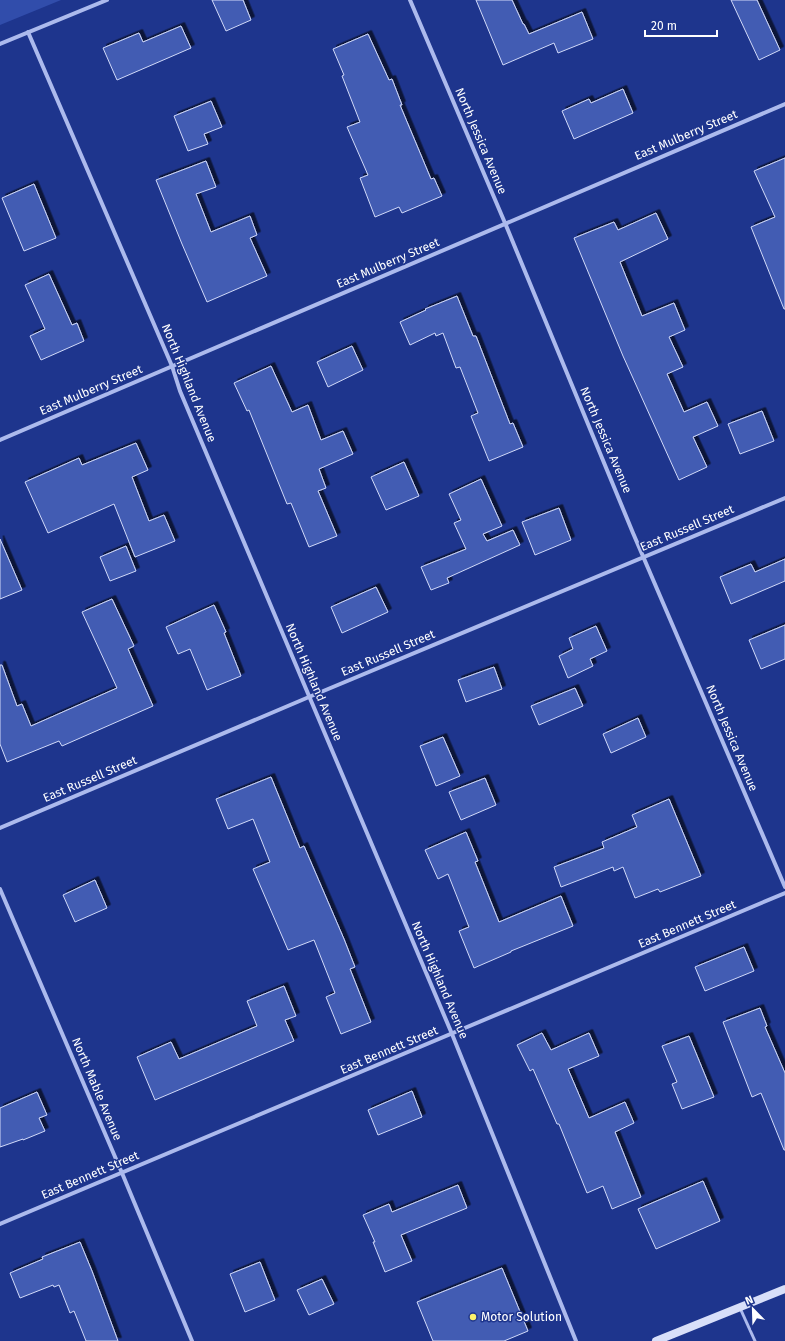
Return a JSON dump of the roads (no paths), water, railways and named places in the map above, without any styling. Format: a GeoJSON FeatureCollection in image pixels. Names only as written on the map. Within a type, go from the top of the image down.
{"type":"FeatureCollection","features":[{"type":"Feature","properties":{"kind":"main road"},"geometry":{"type":"LineString","coordinates":[[656,1341],[785,1289]]}},
{"type":"Feature","properties":{"kind":"street"},"geometry":{"type":"LineString","coordinates":[[0,44],[107,0]]}},
{"type":"Feature","properties":{"kind":"street","name":"North Jessica Avenue"},"geometry":{"type":"LineString","coordinates":[[410,0],[505,223],[644,558],[785,887]]}},
{"type":"Feature","properties":{"kind":"street","name":"North Highland Avenue"},"geometry":{"type":"LineString","coordinates":[[28,32],[172,366],[180,391],[452,1034],[576,1341]]}},
{"type":"Feature","properties":{"kind":"street","name":"East Mulberry Street"},"geometry":{"type":"LineString","coordinates":[[0,440],[785,104]]}},
{"type":"Feature","properties":{"kind":"street","name":"East Russell Street"},"geometry":{"type":"LineString","coordinates":[[0,828],[785,498]]}},
{"type":"Feature","properties":{"kind":"street","name":"North Mable Avenue"},"geometry":{"type":"LineString","coordinates":[[0,889],[122,1173],[192,1341]]}},
{"type":"Feature","properties":{"kind":"street","name":"East Bennett Street"},"geometry":{"type":"LineString","coordinates":[[0,1224],[785,893]]}},
{"type":"Feature","properties":{"kind":"lane"},"geometry":{"type":"LineString","coordinates":[[740,1308],[755,1341]]}},
{"type":"Feature","properties":{"kind":"place","name":"Motor Solution"},"geometry":{"type":"Point","coordinates":[473,1317]}}]}
